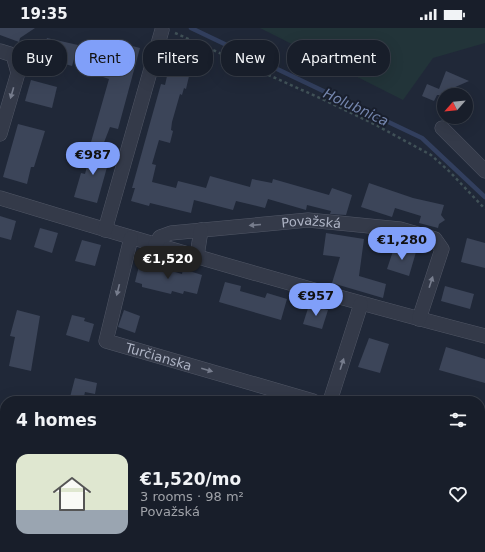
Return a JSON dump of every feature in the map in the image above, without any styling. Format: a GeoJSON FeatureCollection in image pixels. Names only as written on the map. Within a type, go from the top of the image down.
{"type":"FeatureCollection","features":[{"type":"Feature","properties":{"kind":"street"},"geometry":{"type":"LineString","coordinates":[[105,230],[162,30]]}},
{"type":"Feature","properties":{"kind":"street"},"geometry":{"type":"LineString","coordinates":[[0,51],[13,55],[18,73],[0,134]]}},
{"type":"Feature","properties":{"kind":"street"},"geometry":{"type":"LineString","coordinates":[[442,128],[485,171]]}},
{"type":"Feature","properties":{"kind":"street"},"geometry":{"type":"LineString","coordinates":[[0,198],[131,238],[361,304],[485,336]]}},
{"type":"Feature","properties":{"kind":"street","name":"Považská"},"geometry":{"type":"LineString","coordinates":[[155,245],[164,234],[308,220],[400,229],[435,239],[442,249],[419,319]]}},
{"type":"Feature","properties":{"kind":"street"},"geometry":{"type":"LineString","coordinates":[[197,256],[201,230]]}},
{"type":"Feature","properties":{"kind":"street","name":"Turčianska"},"geometry":{"type":"LineString","coordinates":[[131,238],[106,341],[296,396]]}},
{"type":"Feature","properties":{"kind":"street"},"geometry":{"type":"LineString","coordinates":[[332,396],[361,304]]}},
{"type":"Feature","properties":{"kind":"path"},"geometry":{"type":"LineString","coordinates":[[162,30],[174,33],[229,58],[250,65],[374,124],[430,155],[450,172],[485,209]]}},
{"type":"Feature","properties":{"kind":"shaded area"},"geometry":{"type":"Polygon","coordinates":[[[260,28],[485,28],[485,43],[433,58],[403,100],[355,76],[390,76],[390,40],[287,40],[287,42],[260,28]]]}},
{"type":"Feature","properties":{"kind":"building"},"geometry":{"type":"Polygon","coordinates":[[[0,28],[35,28],[20,38],[20,40],[14,40],[0,35],[0,28]]]}},
{"type":"Feature","properties":{"kind":"building"},"geometry":{"type":"Polygon","coordinates":[[[67,43],[75,44],[75,56],[72,66],[67,65],[67,43]]]}},
{"type":"Feature","properties":{"kind":"building"},"geometry":{"type":"Polygon","coordinates":[[[135,47],[140,48],[135,66],[135,47]]]}},
{"type":"Feature","properties":{"kind":"building"},"geometry":{"type":"Polygon","coordinates":[[[446,71],[469,81],[453,88],[439,88],[446,71]]]}},
{"type":"Feature","properties":{"kind":"building"},"geometry":{"type":"Polygon","coordinates":[[[100,76],[132,76],[118,129],[110,127],[103,145],[91,142],[109,79],[100,76]]]}},
{"type":"Feature","properties":{"kind":"building"},"geometry":{"type":"Polygon","coordinates":[[[167,76],[189,76],[186,89],[184,88],[182,95],[180,94],[172,122],[171,130],[173,131],[170,143],[159,140],[152,164],[156,165],[152,182],[176,188],[178,181],[206,188],[210,176],[250,187],[252,179],[272,183],[273,179],[329,195],[332,188],[352,195],[346,215],[330,214],[331,211],[307,205],[306,210],[268,199],[265,208],[236,201],[233,210],[194,200],[191,213],[150,203],[149,206],[131,201],[135,188],[132,188],[161,84],[165,85],[167,76]]]}},
{"type":"Feature","properties":{"kind":"building"},"geometry":{"type":"Polygon","coordinates":[[[31,80],[57,87],[52,108],[25,101],[31,80]]]}},
{"type":"Feature","properties":{"kind":"building"},"geometry":{"type":"Polygon","coordinates":[[[427,84],[437,88],[437,95],[434,101],[422,96],[427,84]]]}},
{"type":"Feature","properties":{"kind":"building"},"geometry":{"type":"Polygon","coordinates":[[[18,124],[45,131],[34,167],[31,167],[27,184],[3,177],[18,124]]]}},
{"type":"Feature","properties":{"kind":"building"},"geometry":{"type":"Polygon","coordinates":[[[92,147],[111,153],[97,203],[74,197],[81,173],[85,174],[92,147]]]}},
{"type":"Feature","properties":{"kind":"building"},"geometry":{"type":"Polygon","coordinates":[[[369,183],[413,198],[444,205],[441,215],[445,220],[439,224],[438,228],[419,223],[421,216],[395,208],[392,217],[361,207],[369,183]]]}},
{"type":"Feature","properties":{"kind":"building"},"geometry":{"type":"Polygon","coordinates":[[[0,216],[16,221],[11,240],[0,237],[0,216]]]}},
{"type":"Feature","properties":{"kind":"building"},"geometry":{"type":"Polygon","coordinates":[[[40,228],[58,233],[52,253],[34,247],[40,228]]]}},
{"type":"Feature","properties":{"kind":"building"},"geometry":{"type":"Polygon","coordinates":[[[326,233],[364,239],[359,276],[386,284],[383,298],[332,283],[340,257],[323,255],[326,233]]]}},
{"type":"Feature","properties":{"kind":"building"},"geometry":{"type":"Polygon","coordinates":[[[467,238],[485,243],[485,268],[461,262],[467,238]]]}},
{"type":"Feature","properties":{"kind":"building"},"geometry":{"type":"Polygon","coordinates":[[[82,240],[101,245],[95,266],[75,261],[82,240]]]}},
{"type":"Feature","properties":{"kind":"building"},"geometry":{"type":"Polygon","coordinates":[[[395,245],[416,252],[409,276],[387,269],[395,245]]]}},
{"type":"Feature","properties":{"kind":"building"},"geometry":{"type":"Polygon","coordinates":[[[140,262],[182,274],[183,269],[202,275],[197,294],[184,291],[183,294],[172,291],[171,294],[142,287],[142,284],[135,282],[140,262]]]}},
{"type":"Feature","properties":{"kind":"building"},"geometry":{"type":"Polygon","coordinates":[[[225,282],[241,286],[240,291],[265,298],[267,293],[287,299],[281,320],[219,302],[225,282]]]}},
{"type":"Feature","properties":{"kind":"building"},"geometry":{"type":"Polygon","coordinates":[[[445,286],[474,294],[470,309],[441,301],[445,286]]]}},
{"type":"Feature","properties":{"kind":"building"},"geometry":{"type":"Polygon","coordinates":[[[309,305],[328,310],[322,329],[303,324],[309,305]]]}},
{"type":"Feature","properties":{"kind":"building"},"geometry":{"type":"Polygon","coordinates":[[[17,310],[40,316],[31,371],[9,366],[15,337],[10,336],[17,310]]]}},
{"type":"Feature","properties":{"kind":"building"},"geometry":{"type":"Polygon","coordinates":[[[124,310],[140,316],[135,333],[118,327],[124,310]]]}},
{"type":"Feature","properties":{"kind":"building"},"geometry":{"type":"Polygon","coordinates":[[[72,315],[85,318],[84,321],[94,324],[89,342],[66,335],[72,315]]]}},
{"type":"Feature","properties":{"kind":"building"},"geometry":{"type":"Polygon","coordinates":[[[369,338],[389,344],[380,373],[358,367],[369,338]]]}},
{"type":"Feature","properties":{"kind":"building"},"geometry":{"type":"Polygon","coordinates":[[[446,347],[485,359],[485,383],[439,370],[446,347]]]}},
{"type":"Feature","properties":{"kind":"building"},"geometry":{"type":"Polygon","coordinates":[[[75,378],[97,383],[95,394],[85,392],[84,396],[70,396],[75,378]]]}},
{"type":"Feature","properties":{"kind":"waterway","name":"Holubnica"},"geometry":{"type":"LineString","coordinates":[[191,28],[422,138],[485,197]]}}]}
